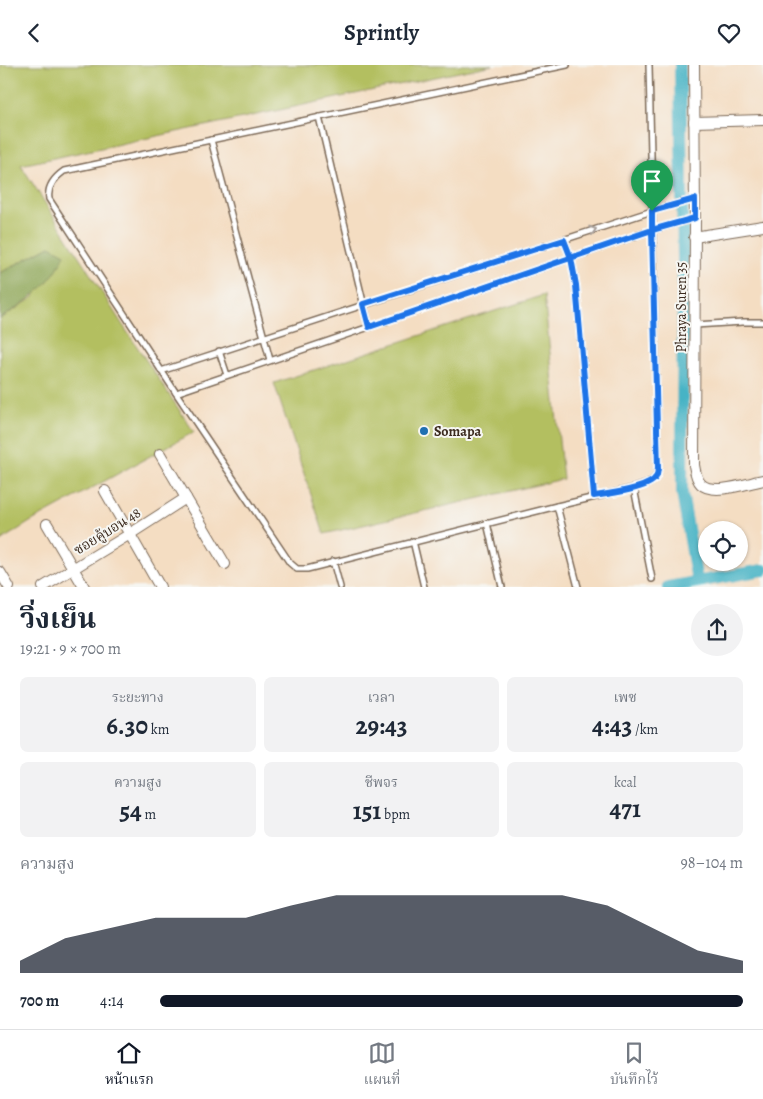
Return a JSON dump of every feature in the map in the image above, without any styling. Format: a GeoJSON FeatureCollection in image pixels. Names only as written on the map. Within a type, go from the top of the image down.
{"type":"FeatureCollection","features":[{"type":"Feature","properties":{"kind":"street","name":"Phraya Suren 35"},"geometry":{"type":"LineString","coordinates":[[694,65],[694,454],[696,476],[700,483],[707,488],[719,489],[763,480]]}},
{"type":"Feature","properties":{"kind":"street"},"geometry":{"type":"LineString","coordinates":[[694,122],[763,120]]}},
{"type":"Feature","properties":{"kind":"street"},"geometry":{"type":"LineString","coordinates":[[694,237],[763,226]]}},
{"type":"Feature","properties":{"kind":"street"},"geometry":{"type":"LineString","coordinates":[[160,454],[225,564]]}},
{"type":"Feature","properties":{"kind":"street"},"geometry":{"type":"LineString","coordinates":[[104,491],[160,587]]}},
{"type":"Feature","properties":{"kind":"street","name":"ซอยคู้บอน 48"},"geometry":{"type":"LineString","coordinates":[[43,587],[186,498]]}},
{"type":"Feature","properties":{"kind":"street"},"geometry":{"type":"LineString","coordinates":[[48,524],[84,587]]}},
{"type":"Feature","properties":{"kind":"street"},"geometry":{"type":"LineString","coordinates":[[0,572],[9,587]]}},
{"type":"Feature","properties":{"kind":"lane"},"geometry":{"type":"LineString","coordinates":[[567,65],[64,171],[55,179],[49,191],[49,199],[291,565],[297,569],[305,569],[557,505],[634,488],[649,483],[656,477],[658,469],[649,65]]}},
{"type":"Feature","properties":{"kind":"lane"},"geometry":{"type":"LineString","coordinates":[[319,117],[369,327]]}},
{"type":"Feature","properties":{"kind":"lane"},"geometry":{"type":"LineString","coordinates":[[211,140],[270,360]]}},
{"type":"Feature","properties":{"kind":"lane"},"geometry":{"type":"LineString","coordinates":[[161,371],[363,304],[652,211],[695,199]]}},
{"type":"Feature","properties":{"kind":"lane"},"geometry":{"type":"LineString","coordinates":[[176,393],[652,230],[695,218]]}},
{"type":"Feature","properties":{"kind":"lane"},"geometry":{"type":"LineString","coordinates":[[564,240],[571,258],[576,285],[594,496]]}},
{"type":"Feature","properties":{"kind":"lane"},"geometry":{"type":"LineString","coordinates":[[694,325],[743,321],[763,322]]}},
{"type":"Feature","properties":{"kind":"lane"},"geometry":{"type":"LineString","coordinates":[[219,351],[227,375]]}},
{"type":"Feature","properties":{"kind":"lane"},"geometry":{"type":"LineString","coordinates":[[634,488],[652,579]]}},
{"type":"Feature","properties":{"kind":"lane"},"geometry":{"type":"LineString","coordinates":[[557,505],[578,587]]}},
{"type":"Feature","properties":{"kind":"lane"},"geometry":{"type":"LineString","coordinates":[[487,523],[502,587]]}},
{"type":"Feature","properties":{"kind":"lane"},"geometry":{"type":"LineString","coordinates":[[413,541],[424,587]]}},
{"type":"Feature","properties":{"kind":"lane"},"geometry":{"type":"LineString","coordinates":[[333,561],[340,587]]}},
{"type":"Feature","properties":{"kind":"green space"},"geometry":{"type":"Polygon","coordinates":[[[0,65],[492,65],[21,165],[122,324],[194,432],[30,522],[0,541],[0,319],[34,297],[50,246],[0,273],[0,65]]]}},
{"type":"Feature","properties":{"kind":"green space"},"geometry":{"type":"Polygon","coordinates":[[[50,246],[65,254],[60,265],[38,291],[0,319],[0,273],[50,246]]]}},
{"type":"Feature","properties":{"kind":"green space","name":"Somapa"},"geometry":{"type":"Polygon","coordinates":[[[544,295],[563,479],[324,534],[274,383],[544,295]]]}},
{"type":"Feature","properties":{"kind":"waterway"},"geometry":{"type":"LineString","coordinates":[[680,65],[683,256],[682,493],[697,581]]}},
{"type":"Feature","properties":{"kind":"waterway"},"geometry":{"type":"LineString","coordinates":[[668,587],[763,570]]}},
{"type":"Feature","properties":{"kind":"place","name":"Somapa"},"geometry":{"type":"Point","coordinates":[424,431]}},
{"type":"Feature","properties":{"kind":"route"},"geometry":{"type":"LineString","coordinates":[[652,211],[652,230],[571,258],[369,327],[363,304],[564,240],[571,258],[576,285],[594,496],[649,483],[656,477],[658,469],[652,230],[695,218],[695,199],[652,211]]}}]}
